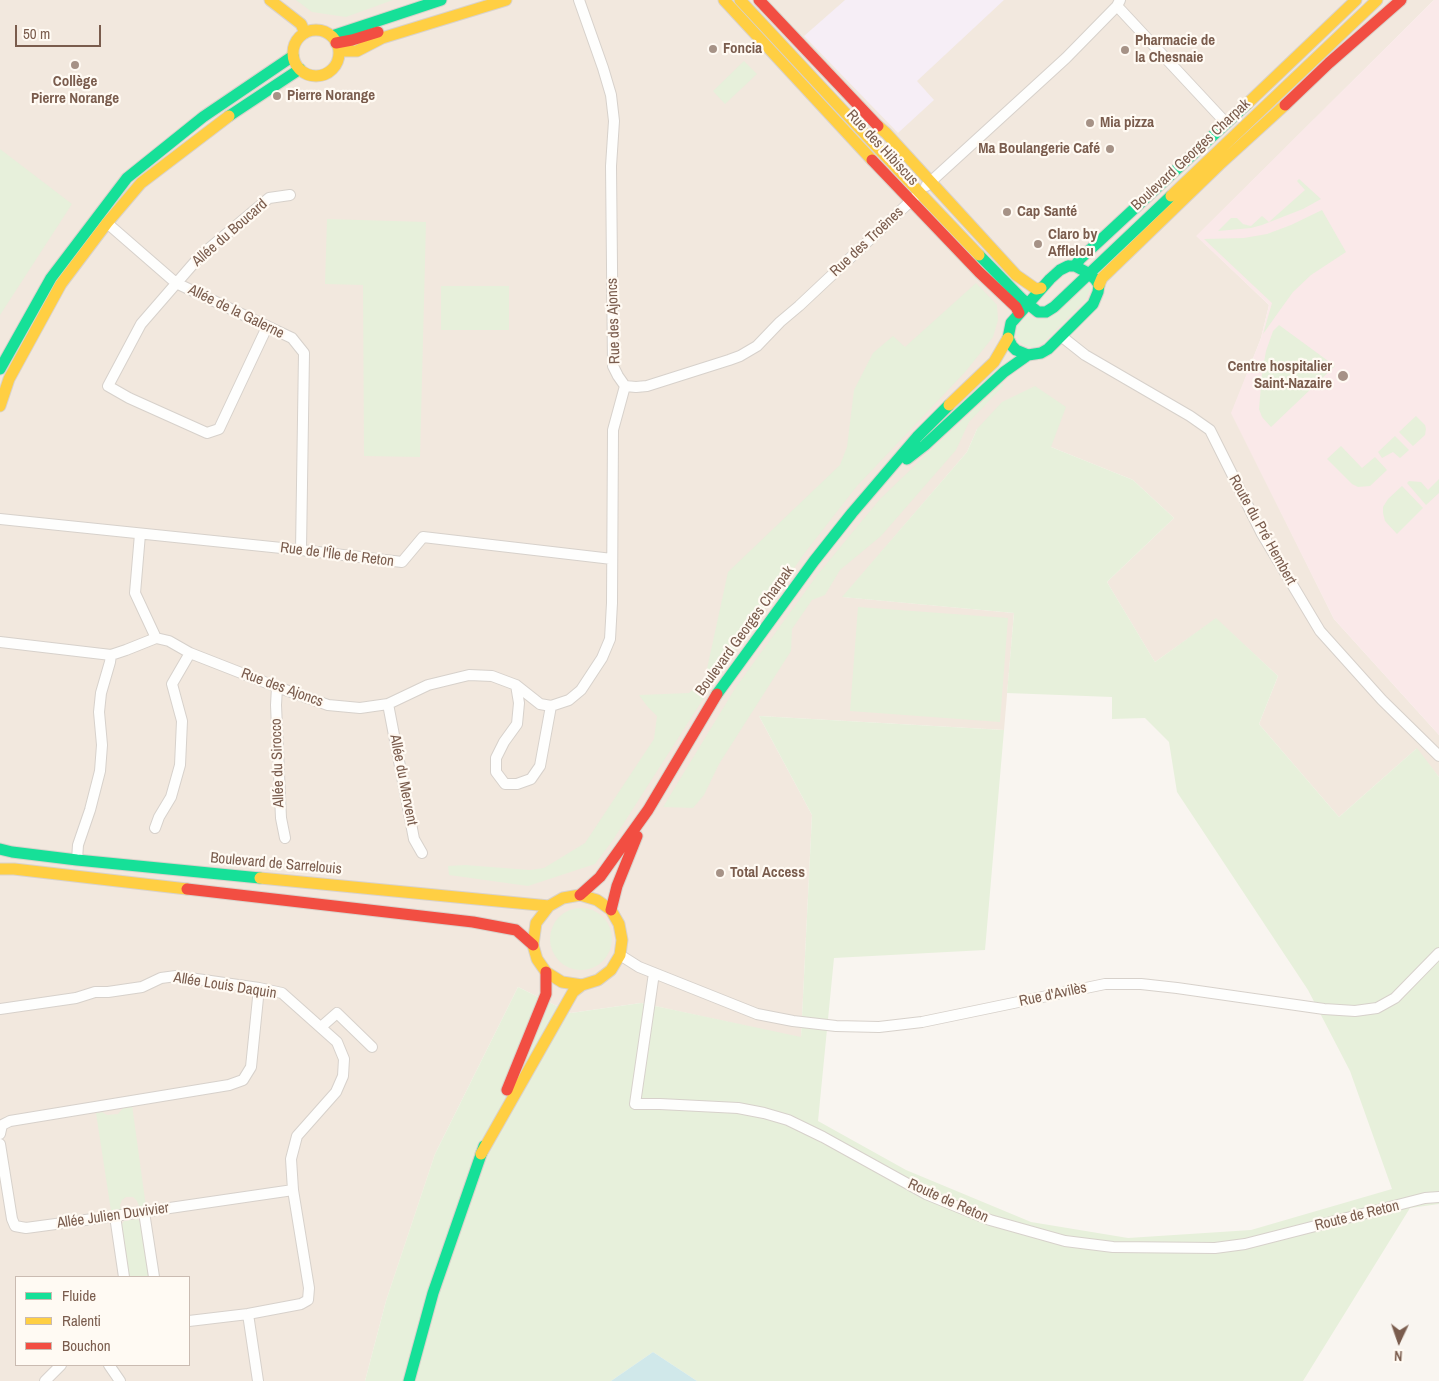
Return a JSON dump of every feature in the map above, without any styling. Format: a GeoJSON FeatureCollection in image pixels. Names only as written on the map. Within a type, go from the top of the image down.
{"type":"FeatureCollection","features":[{"type":"Feature","properties":{"kind":"main road"},"geometry":{"type":"LineString","coordinates":[[270,0],[301,24],[305,33]]}},
{"type":"Feature","properties":{"kind":"main road"},"geometry":{"type":"LineString","coordinates":[[336,43],[442,0]]}},
{"type":"Feature","properties":{"kind":"main road"},"geometry":{"type":"LineString","coordinates":[[336,43],[352,40],[477,0]]}},
{"type":"Feature","properties":{"kind":"main road"},"geometry":{"type":"LineString","coordinates":[[336,43],[338,60],[327,73],[318,76],[307,74],[296,64],[293,49],[296,42],[305,33],[317,30],[326,32],[336,43],[357,51],[382,38],[506,0]]}},
{"type":"Feature","properties":{"kind":"main road","name":"Rue des Hibiscus"},"geometry":{"type":"LineString","coordinates":[[724,0],[911,201],[979,272],[1016,307],[1019,314]]}},
{"type":"Feature","properties":{"kind":"main road","name":"Rue des Hibiscus"},"geometry":{"type":"LineString","coordinates":[[740,0],[919,192],[1025,301]]}},
{"type":"Feature","properties":{"kind":"main road","name":"Rue des Hibiscus"},"geometry":{"type":"LineString","coordinates":[[759,0],[873,122],[886,133],[1016,275],[1036,289],[1042,288]]}},
{"type":"Feature","properties":{"kind":"main road","name":"Boulevard Georges Charpak"},"geometry":{"type":"LineString","coordinates":[[648,810],[716,695],[814,561],[917,437],[994,362],[1008,338],[1011,323],[1019,314],[1025,301],[1042,288],[1060,270],[1068,266],[1075,266],[1080,259],[1356,0]]}},
{"type":"Feature","properties":{"kind":"main road","name":"Boulevard Georges Charpak"},"geometry":{"type":"LineString","coordinates":[[1025,301],[1038,312],[1046,312],[1054,307],[1377,0]]}},
{"type":"Feature","properties":{"kind":"main road","name":"Boulevard Georges Charpak"},"geometry":{"type":"LineString","coordinates":[[880,480],[925,445],[1004,372],[1028,355],[1041,353],[1061,336],[1093,304],[1102,278],[1219,165],[1329,63],[1353,44],[1401,0]]}},
{"type":"Feature","properties":{"kind":"main road"},"geometry":{"type":"LineString","coordinates":[[0,369],[51,278],[127,178],[203,118],[293,56]]}},
{"type":"Feature","properties":{"kind":"main road"},"geometry":{"type":"LineString","coordinates":[[0,406],[9,379],[61,284],[107,223],[141,183],[224,119],[300,69]]}},
{"type":"Feature","properties":{"kind":"main road"},"geometry":{"type":"LineString","coordinates":[[1075,266],[1088,273],[1099,285]]}},
{"type":"Feature","properties":{"kind":"main road"},"geometry":{"type":"LineString","coordinates":[[1008,338],[1016,350],[1028,355]]}},
{"type":"Feature","properties":{"kind":"main road"},"geometry":{"type":"LineString","coordinates":[[580,895],[600,877],[648,810]]}},
{"type":"Feature","properties":{"kind":"main road"},"geometry":{"type":"LineString","coordinates":[[611,910],[616,886],[648,810]]}},
{"type":"Feature","properties":{"kind":"main road","name":"Boulevard de Sarrelouis"},"geometry":{"type":"LineString","coordinates":[[0,849],[77,860],[549,906]]}},
{"type":"Feature","properties":{"kind":"main road"},"geometry":{"type":"LineString","coordinates":[[0,870],[14,869],[473,922],[516,930],[533,945]]}},
{"type":"Feature","properties":{"kind":"main road"},"geometry":{"type":"LineString","coordinates":[[481,1154],[573,992],[582,985],[598,980],[611,970],[620,956],[621,932],[611,910],[597,900],[580,895],[563,898],[549,906],[536,923],[533,945],[537,959],[546,972],[562,982],[582,985]]}},
{"type":"Feature","properties":{"kind":"main road"},"geometry":{"type":"LineString","coordinates":[[409,1381],[433,1294],[481,1154],[546,994],[546,972]]}},
{"type":"Feature","properties":{"kind":"street","name":"Rue des Ajoncs"},"geometry":{"type":"LineString","coordinates":[[156,638],[169,641],[190,653],[328,705],[360,708],[388,704],[428,685],[469,675],[492,676],[516,685],[540,704],[551,706],[569,700],[581,690],[602,658],[610,640],[614,430],[625,386],[613,366],[611,166],[614,120],[611,95],[579,0]]}},
{"type":"Feature","properties":{"kind":"street","name":"Rue des Troënes"},"geometry":{"type":"LineString","coordinates":[[625,386],[647,386],[729,360],[758,346],[780,322],[919,192],[1066,58],[1118,3]]}},
{"type":"Feature","properties":{"kind":"street"},"geometry":{"type":"LineString","coordinates":[[1118,3],[1226,124]]}},
{"type":"Feature","properties":{"kind":"street","name":"Allée du Boucard"},"geometry":{"type":"LineString","coordinates":[[267,327],[218,429],[207,433],[129,398],[108,386],[141,324],[200,256],[269,198],[290,195]]}},
{"type":"Feature","properties":{"kind":"street","name":"Allée de la Galerne"},"geometry":{"type":"LineString","coordinates":[[107,223],[176,283],[292,338],[304,353],[302,550]]}},
{"type":"Feature","properties":{"kind":"street","name":"Route du Pré Hembert"},"geometry":{"type":"LineString","coordinates":[[1061,336],[1085,355],[1190,416],[1210,430],[1262,534],[1320,631],[1382,700],[1439,756]]}},
{"type":"Feature","properties":{"kind":"street","name":"Rue de l'Île de Reton"},"geometry":{"type":"LineString","coordinates":[[0,519],[402,562],[423,538],[612,558]]}},
{"type":"Feature","properties":{"kind":"street"},"geometry":{"type":"LineString","coordinates":[[0,642],[110,654],[156,638],[135,593],[140,534]]}},
{"type":"Feature","properties":{"kind":"street"},"geometry":{"type":"LineString","coordinates":[[155,828],[170,797],[180,765],[182,722],[172,684],[190,653]]}},
{"type":"Feature","properties":{"kind":"street"},"geometry":{"type":"LineString","coordinates":[[77,860],[78,846],[100,771],[102,745],[99,712],[101,693],[110,662],[110,654]]}},
{"type":"Feature","properties":{"kind":"street"},"geometry":{"type":"LineString","coordinates":[[516,685],[518,703],[517,724],[504,742],[496,758],[496,772],[506,784],[517,784],[531,779],[540,766],[551,706]]}},
{"type":"Feature","properties":{"kind":"street","name":"Allée du Sirocco"},"geometry":{"type":"LineString","coordinates":[[277,687],[280,818],[285,838]]}},
{"type":"Feature","properties":{"kind":"street","name":"Allée du Mervent"},"geometry":{"type":"LineString","coordinates":[[388,704],[414,839],[422,854]]}},
{"type":"Feature","properties":{"kind":"street","name":"Rue d'Avilès"},"geometry":{"type":"LineString","coordinates":[[654,973],[757,1014],[793,1021],[836,1026],[879,1027],[922,1022],[1106,984],[1141,984],[1324,1009],[1355,1011],[1377,1008],[1394,998],[1439,954]]}},
{"type":"Feature","properties":{"kind":"street"},"geometry":{"type":"LineString","coordinates":[[620,956],[654,973]]}},
{"type":"Feature","properties":{"kind":"street","name":"Route de Reton"},"geometry":{"type":"LineString","coordinates":[[654,973],[635,1104],[738,1108],[788,1120],[823,1137],[926,1194],[990,1220],[1065,1240],[1113,1247],[1215,1248],[1244,1244],[1425,1198],[1439,1197]]}},
{"type":"Feature","properties":{"kind":"street","name":"Allée Louis Daquin"},"geometry":{"type":"LineString","coordinates":[[0,1009],[76,998],[95,992],[108,992],[142,986],[160,978],[176,976],[282,993],[337,1042],[344,1059],[343,1076],[336,1092],[297,1136],[291,1160],[293,1190],[309,1288],[308,1300],[301,1304],[248,1314],[190,1321]]}},
{"type":"Feature","properties":{"kind":"street"},"geometry":{"type":"LineString","coordinates":[[0,1134],[2,1126],[10,1120],[228,1085],[243,1080],[251,1067],[260,988]]}},
{"type":"Feature","properties":{"kind":"street"},"geometry":{"type":"LineString","coordinates":[[322,1027],[336,1013],[372,1047]]}},
{"type":"Feature","properties":{"kind":"street","name":"Allée Julien Duvivier"},"geometry":{"type":"LineString","coordinates":[[0,1144],[12,1219],[15,1226],[26,1228],[293,1190]]}},
{"type":"Feature","properties":{"kind":"street"},"geometry":{"type":"LineString","coordinates":[[144,1212],[154,1276]]}},
{"type":"Feature","properties":{"kind":"street"},"geometry":{"type":"LineString","coordinates":[[115,1216],[124,1276]]}},
{"type":"Feature","properties":{"kind":"street"},"geometry":{"type":"LineString","coordinates":[[248,1314],[258,1381]]}},
{"type":"Feature","properties":{"kind":"street"},"geometry":{"type":"LineString","coordinates":[[45,1381],[60,1366]]}},
{"type":"Feature","properties":{"kind":"street"},"geometry":{"type":"LineString","coordinates":[[110,1366],[120,1381]]}},
{"type":"Feature","properties":{"kind":"shaded area"},"geometry":{"type":"Polygon","coordinates":[[[0,0],[1434,0],[1197,236],[1269,305],[1261,338],[1232,413],[1334,619],[1439,735],[1439,777],[1416,749],[1339,817],[1259,724],[1278,676],[1216,619],[1155,662],[1107,582],[1174,518],[1133,480],[1051,447],[977,429],[967,452],[843,597],[1014,613],[1004,730],[759,716],[812,815],[801,1038],[641,1003],[571,1013],[518,987],[435,1154],[386,1301],[365,1381],[0,1381],[0,0]]]}},
{"type":"Feature","properties":{"kind":"shaded area"},"geometry":{"type":"Polygon","coordinates":[[[845,0],[1004,0],[917,81],[934,100],[898,133],[804,36],[845,0]]]}},
{"type":"Feature","properties":{"kind":"shaded area","name":"Centre hospitalier Saint-Nazaire"},"geometry":{"type":"Polygon","coordinates":[[[1434,0],[1439,0],[1439,735],[1334,619],[1231,413],[1261,338],[1269,305],[1196,236],[1434,0]]]}},
{"type":"Feature","properties":{"kind":"green space"},"geometry":{"type":"Polygon","coordinates":[[[296,0],[393,0],[346,17],[312,12],[296,0]]]}},
{"type":"Feature","properties":{"kind":"green space"},"geometry":{"type":"Polygon","coordinates":[[[744,61],[757,74],[725,104],[713,91],[744,61]]]}},
{"type":"Feature","properties":{"kind":"green space"},"geometry":{"type":"Polygon","coordinates":[[[0,149],[72,204],[0,315],[0,149]]]}},
{"type":"Feature","properties":{"kind":"green space"},"geometry":{"type":"Polygon","coordinates":[[[1299,179],[1321,199],[1303,209],[1262,225],[1218,231],[1231,218],[1237,218],[1243,224],[1251,226],[1262,216],[1269,222],[1305,190],[1297,181],[1299,179]]]}},
{"type":"Feature","properties":{"kind":"green space"},"geometry":{"type":"Polygon","coordinates":[[[1322,210],[1346,252],[1311,275],[1293,292],[1263,334],[1272,303],[1204,239],[1244,238],[1267,234],[1322,210]]]}},
{"type":"Feature","properties":{"kind":"green space"},"geometry":{"type":"Polygon","coordinates":[[[327,219],[426,222],[420,457],[364,456],[363,285],[325,284],[327,219]]]}},
{"type":"Feature","properties":{"kind":"green space"},"geometry":{"type":"Polygon","coordinates":[[[1088,282],[1090,289],[1086,299],[1044,342],[1035,347],[1026,346],[1020,342],[1016,334],[1018,325],[1027,316],[1035,319],[1044,319],[1088,282]]]}},
{"type":"Feature","properties":{"kind":"green space"},"geometry":{"type":"Polygon","coordinates":[[[976,283],[997,305],[998,320],[993,337],[966,371],[857,486],[807,550],[723,668],[613,840],[595,864],[528,886],[449,875],[448,866],[465,865],[530,870],[544,868],[585,843],[654,739],[657,716],[639,695],[689,693],[705,678],[728,572],[840,465],[847,447],[854,390],[873,353],[893,336],[905,347],[976,283]]]}},
{"type":"Feature","properties":{"kind":"green space"},"geometry":{"type":"Polygon","coordinates":[[[441,286],[509,286],[509,330],[441,330],[441,286]]]}},
{"type":"Feature","properties":{"kind":"green space"},"geometry":{"type":"Polygon","coordinates":[[[1279,325],[1335,366],[1271,427],[1262,417],[1259,409],[1266,351],[1273,331],[1279,325]]]}},
{"type":"Feature","properties":{"kind":"green space"},"geometry":{"type":"Polygon","coordinates":[[[1002,382],[1004,385],[969,422],[956,450],[881,536],[840,570],[825,595],[812,600],[792,629],[791,651],[719,764],[704,795],[693,808],[663,807],[736,687],[818,574],[880,499],[1002,382]]]}},
{"type":"Feature","properties":{"kind":"green space"},"geometry":{"type":"Polygon","coordinates":[[[1035,386],[1066,407],[1051,447],[1133,480],[1174,518],[1107,582],[1155,662],[1216,618],[1278,676],[1259,724],[1339,817],[1417,748],[1439,777],[1439,1204],[1410,1208],[1303,1381],[697,1381],[653,1352],[611,1381],[365,1381],[386,1301],[435,1154],[518,987],[571,1013],[641,1003],[801,1037],[812,815],[759,716],[1004,730],[985,950],[834,958],[818,1121],[906,1170],[1031,1222],[1128,1238],[1251,1230],[1392,1189],[1350,1071],[1308,990],[1177,792],[1169,742],[1145,718],[1112,719],[1112,697],[1007,693],[1014,613],[842,597],[967,452],[977,429],[1002,402],[1035,386]]]}},
{"type":"Feature","properties":{"kind":"green space"},"geometry":{"type":"Polygon","coordinates":[[[1416,416],[1425,425],[1426,429],[1425,435],[1413,446],[1399,432],[1416,416]]]}},
{"type":"Feature","properties":{"kind":"green space"},"geometry":{"type":"Polygon","coordinates":[[[1395,436],[1409,450],[1400,458],[1393,452],[1382,458],[1378,452],[1395,436]]]}},
{"type":"Feature","properties":{"kind":"green space"},"geometry":{"type":"Polygon","coordinates":[[[1341,446],[1362,468],[1375,457],[1387,470],[1370,486],[1358,487],[1352,484],[1327,459],[1341,446]]]}},
{"type":"Feature","properties":{"kind":"green space"},"geometry":{"type":"Polygon","coordinates":[[[1439,479],[1439,493],[1426,505],[1407,483],[1409,481],[1421,482],[1428,490],[1439,479]]]}},
{"type":"Feature","properties":{"kind":"green space"},"geometry":{"type":"Polygon","coordinates":[[[1402,486],[1423,508],[1397,534],[1385,521],[1383,507],[1388,499],[1402,486]]]}},
{"type":"Feature","properties":{"kind":"green space"},"geometry":{"type":"Polygon","coordinates":[[[858,607],[1008,618],[1000,722],[850,711],[858,607]]]}},
{"type":"Feature","properties":{"kind":"green space"},"geometry":{"type":"Polygon","coordinates":[[[581,908],[598,913],[603,917],[607,922],[612,939],[607,956],[603,961],[598,965],[581,970],[564,965],[559,961],[555,956],[550,939],[555,922],[559,917],[564,913],[581,908]]]}},
{"type":"Feature","properties":{"kind":"green space"},"geometry":{"type":"Polygon","coordinates":[[[132,1105],[146,1207],[140,1208],[133,1197],[126,1197],[120,1205],[121,1211],[111,1211],[96,1113],[118,1114],[123,1108],[132,1105]]]}},
{"type":"Feature","properties":{"kind":"green space"},"geometry":{"type":"Polygon","coordinates":[[[137,1219],[142,1223],[150,1276],[128,1276],[120,1227],[124,1221],[137,1219]]]}},
{"type":"Feature","properties":{"kind":"water"},"geometry":{"type":"Polygon","coordinates":[[[653,1352],[697,1381],[611,1381],[653,1352]]]}},
{"type":"Feature","properties":{"kind":"traffic: fast"},"geometry":{"type":"LineString","coordinates":[[332,36],[441,0]]}},
{"type":"Feature","properties":{"kind":"traffic: fast"},"geometry":{"type":"LineString","coordinates":[[0,369],[51,278],[127,178],[203,117],[293,56]]}},
{"type":"Feature","properties":{"kind":"traffic: fast"},"geometry":{"type":"LineString","coordinates":[[229,116],[300,69]]}},
{"type":"Feature","properties":{"kind":"traffic: fast"},"geometry":{"type":"LineString","coordinates":[[1075,266],[1080,259],[1247,104]]}},
{"type":"Feature","properties":{"kind":"traffic: fast"},"geometry":{"type":"LineString","coordinates":[[979,255],[1022,299],[1038,312],[1046,312],[1054,307],[1171,196]]}},
{"type":"Feature","properties":{"kind":"traffic: fast"},"geometry":{"type":"LineString","coordinates":[[1068,266],[1075,266],[1088,273],[1099,285],[1093,304],[1048,349],[1041,353],[1028,355],[1016,350],[1008,338],[1011,323],[1050,279],[1068,266]]}},
{"type":"Feature","properties":{"kind":"traffic: fast"},"geometry":{"type":"LineString","coordinates":[[907,459],[925,445],[1004,372],[1028,355]]}},
{"type":"Feature","properties":{"kind":"traffic: fast"},"geometry":{"type":"LineString","coordinates":[[717,694],[814,561],[852,513],[917,437],[949,405]]}},
{"type":"Feature","properties":{"kind":"traffic: fast"},"geometry":{"type":"LineString","coordinates":[[0,849],[77,860],[260,878]]}},
{"type":"Feature","properties":{"kind":"traffic: fast"},"geometry":{"type":"LineString","coordinates":[[409,1381],[433,1293],[484,1146]]}},
{"type":"Feature","properties":{"kind":"traffic: slow"},"geometry":{"type":"LineString","coordinates":[[270,0],[301,24],[305,33]]}},
{"type":"Feature","properties":{"kind":"traffic: slow"},"geometry":{"type":"LineString","coordinates":[[339,51],[357,51],[382,38],[506,0]]}},
{"type":"Feature","properties":{"kind":"traffic: slow"},"geometry":{"type":"LineString","coordinates":[[724,0],[872,160]]}},
{"type":"Feature","properties":{"kind":"traffic: slow"},"geometry":{"type":"LineString","coordinates":[[740,0],[979,255]]}},
{"type":"Feature","properties":{"kind":"traffic: slow"},"geometry":{"type":"LineString","coordinates":[[1247,104],[1356,0]]}},
{"type":"Feature","properties":{"kind":"traffic: slow"},"geometry":{"type":"LineString","coordinates":[[1171,196],[1377,0]]}},
{"type":"Feature","properties":{"kind":"traffic: slow"},"geometry":{"type":"LineString","coordinates":[[316,30],[329,34],[335,40],[339,53],[335,66],[329,72],[316,76],[303,72],[297,66],[293,53],[297,40],[303,34],[316,30]]}},
{"type":"Feature","properties":{"kind":"traffic: slow"},"geometry":{"type":"LineString","coordinates":[[1099,285],[1102,278],[1219,165],[1285,105]]}},
{"type":"Feature","properties":{"kind":"traffic: slow"},"geometry":{"type":"LineString","coordinates":[[0,406],[9,379],[61,284],[107,223],[141,183],[229,116]]}},
{"type":"Feature","properties":{"kind":"traffic: slow"},"geometry":{"type":"LineString","coordinates":[[878,126],[1016,275],[1036,289],[1041,288]]}},
{"type":"Feature","properties":{"kind":"traffic: slow"},"geometry":{"type":"LineString","coordinates":[[949,405],[994,362],[1008,338]]}},
{"type":"Feature","properties":{"kind":"traffic: slow"},"geometry":{"type":"LineString","coordinates":[[0,869],[187,889]]}},
{"type":"Feature","properties":{"kind":"traffic: slow"},"geometry":{"type":"LineString","coordinates":[[260,878],[549,906]]}},
{"type":"Feature","properties":{"kind":"traffic: slow"},"geometry":{"type":"LineString","coordinates":[[481,1154],[573,992],[582,985],[598,980],[611,970],[620,955],[622,940],[619,924],[611,910],[597,900],[580,895],[563,898],[549,906],[536,923],[533,945],[537,959],[546,972],[562,982],[582,985]]}},
{"type":"Feature","properties":{"kind":"traffic: jam"},"geometry":{"type":"LineString","coordinates":[[759,0],[878,126]]}},
{"type":"Feature","properties":{"kind":"traffic: jam"},"geometry":{"type":"LineString","coordinates":[[1285,105],[1329,63],[1401,0]]}},
{"type":"Feature","properties":{"kind":"traffic: jam"},"geometry":{"type":"LineString","coordinates":[[336,43],[378,32]]}},
{"type":"Feature","properties":{"kind":"traffic: jam"},"geometry":{"type":"LineString","coordinates":[[872,160],[979,272],[1016,307],[1019,313]]}},
{"type":"Feature","properties":{"kind":"traffic: jam"},"geometry":{"type":"LineString","coordinates":[[580,895],[600,877],[648,810],[717,694]]}},
{"type":"Feature","properties":{"kind":"traffic: jam"},"geometry":{"type":"LineString","coordinates":[[611,910],[617,886],[637,836]]}},
{"type":"Feature","properties":{"kind":"traffic: jam"},"geometry":{"type":"LineString","coordinates":[[187,889],[473,922],[516,930],[533,945]]}},
{"type":"Feature","properties":{"kind":"traffic: jam"},"geometry":{"type":"LineString","coordinates":[[507,1090],[546,994],[546,972]]}},
{"type":"Feature","properties":{"kind":"place","name":"Foncia"},"geometry":{"type":"Point","coordinates":[713,49]}},
{"type":"Feature","properties":{"kind":"place","name":"Pharmacie de la Chesnaie"},"geometry":{"type":"Point","coordinates":[1125,50]}},
{"type":"Feature","properties":{"kind":"place","name":"Collège Pierre Norange"},"geometry":{"type":"Point","coordinates":[75,65]}},
{"type":"Feature","properties":{"kind":"place","name":"Pierre Norange"},"geometry":{"type":"Point","coordinates":[277,96]}},
{"type":"Feature","properties":{"kind":"place","name":"Mia pizza"},"geometry":{"type":"Point","coordinates":[1090,123]}},
{"type":"Feature","properties":{"kind":"place","name":"Ma Boulangerie Café"},"geometry":{"type":"Point","coordinates":[1110,149]}},
{"type":"Feature","properties":{"kind":"place","name":"Cap Santé"},"geometry":{"type":"Point","coordinates":[1007,212]}},
{"type":"Feature","properties":{"kind":"place","name":"Claro by Afflelou"},"geometry":{"type":"Point","coordinates":[1038,244]}},
{"type":"Feature","properties":{"kind":"place","name":"Centre hospitalier Saint-Nazaire"},"geometry":{"type":"Point","coordinates":[1343,376]}},
{"type":"Feature","properties":{"kind":"place","name":"Total Access"},"geometry":{"type":"Point","coordinates":[720,873]}}]}
